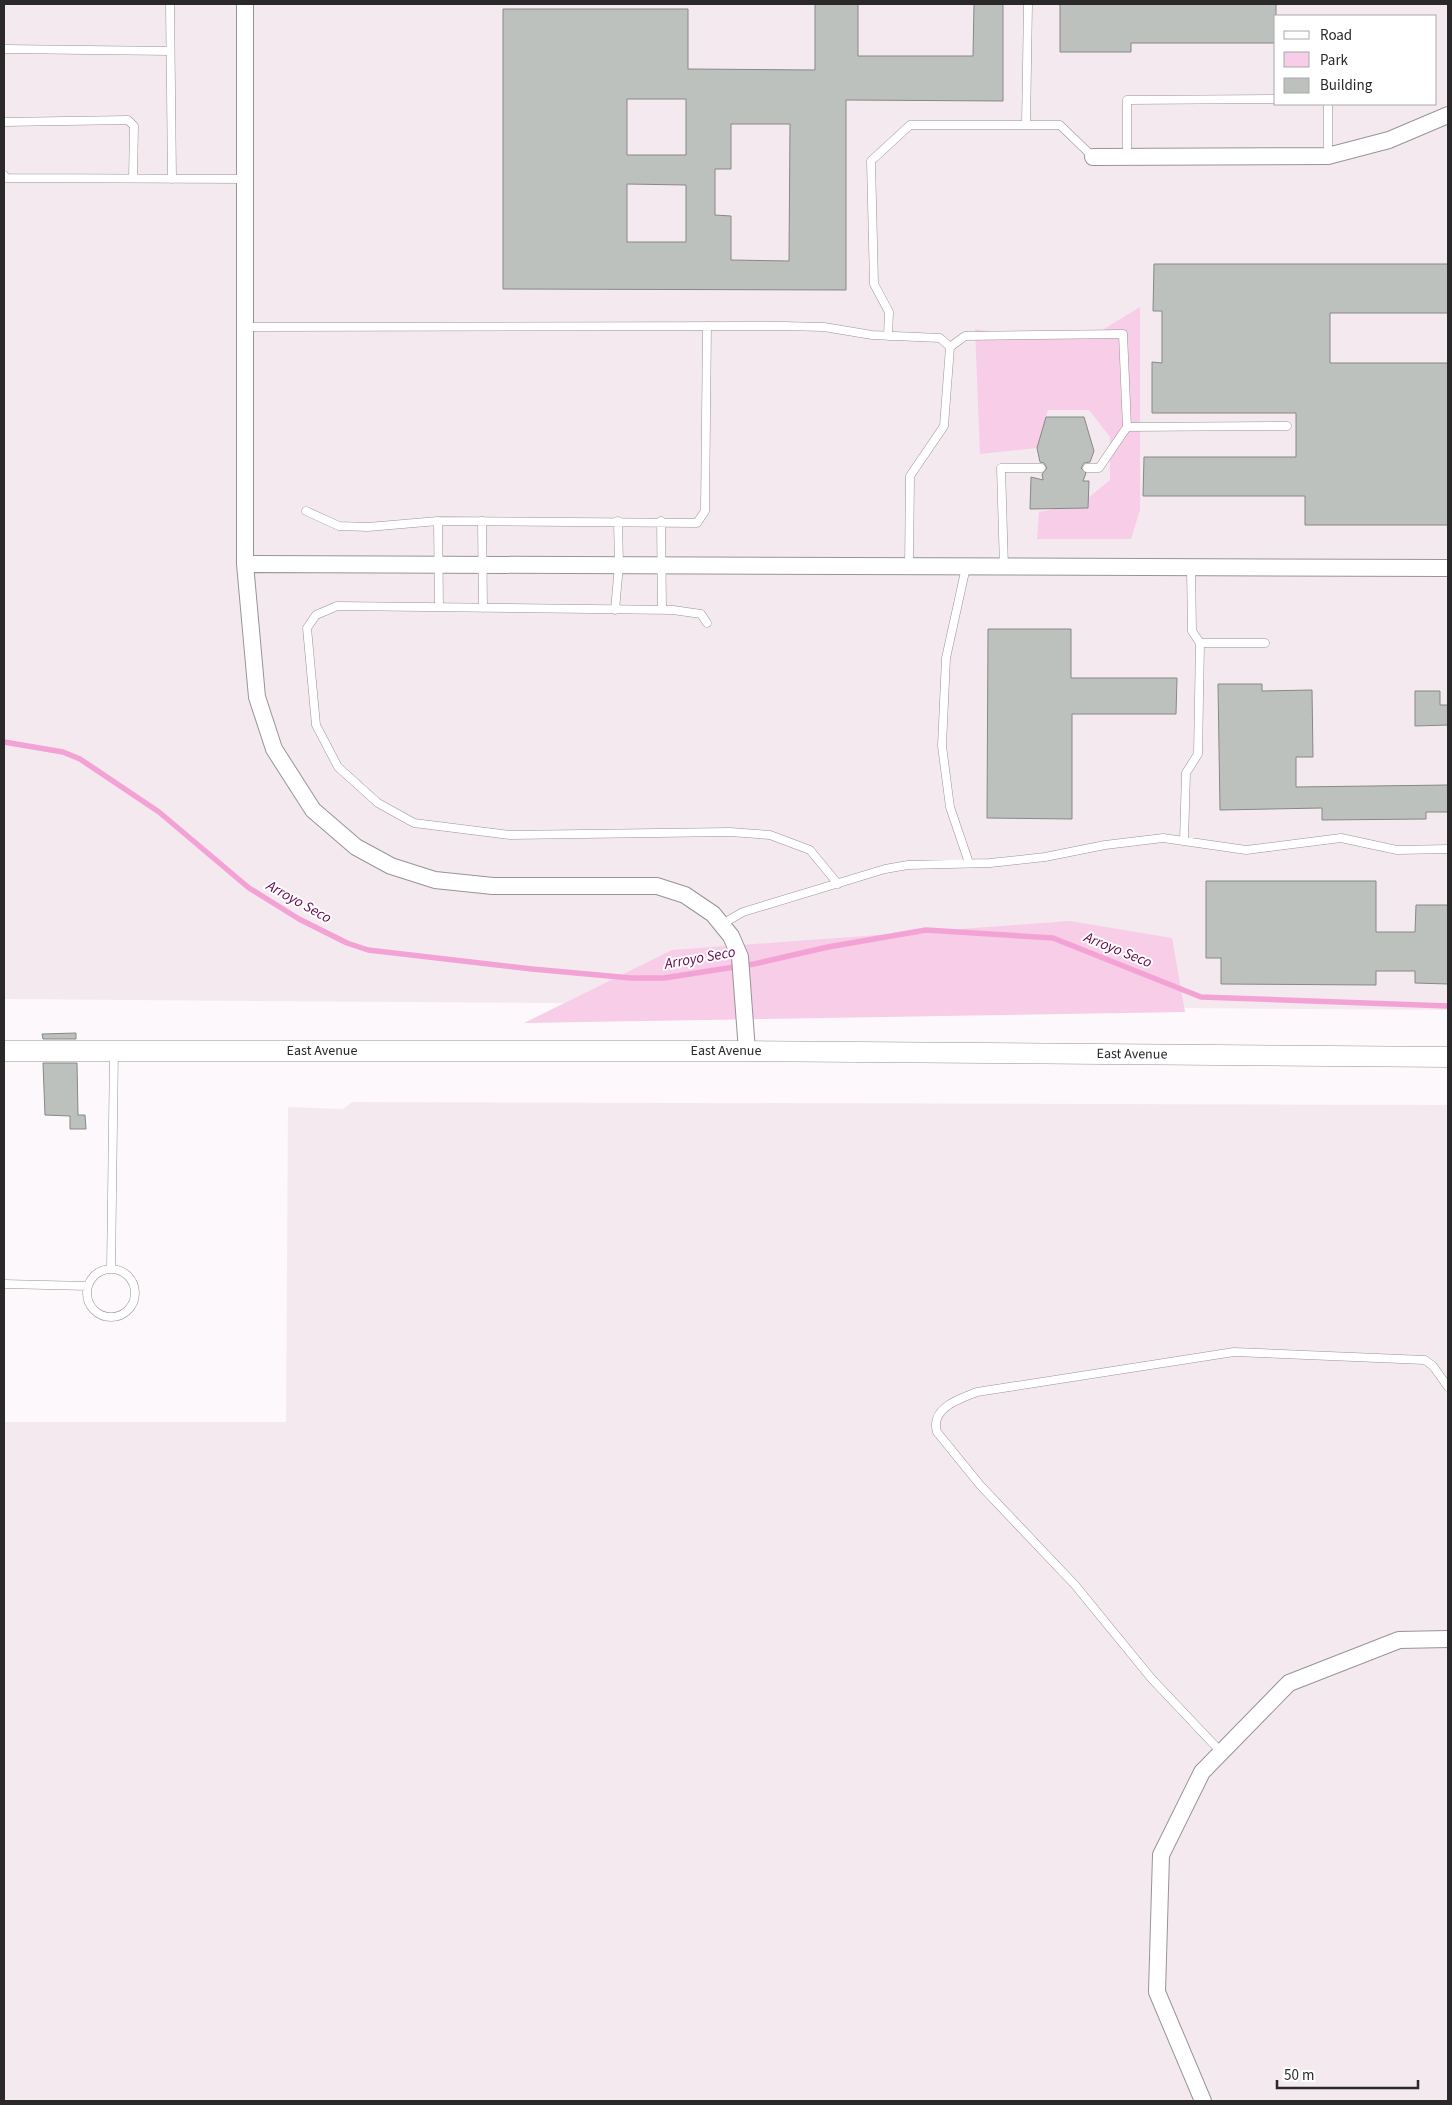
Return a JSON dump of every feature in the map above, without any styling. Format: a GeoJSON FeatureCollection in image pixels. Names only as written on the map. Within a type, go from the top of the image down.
{"type":"FeatureCollection","features":[{"type":"Feature","properties":{"kind":"street"},"geometry":{"type":"LineString","coordinates":[[245,4],[246,564],[257,697],[274,749],[313,810],[356,847],[391,866],[435,880],[493,886],[657,886],[685,895],[714,914],[731,936],[740,957],[747,1051]]}},
{"type":"Feature","properties":{"kind":"street"},"geometry":{"type":"LineString","coordinates":[[1093,157],[1328,156],[1389,140],[1448,115]]}},
{"type":"Feature","properties":{"kind":"street"},"geometry":{"type":"LineString","coordinates":[[246,564],[1448,568]]}},
{"type":"Feature","properties":{"kind":"street","name":"East Avenue"},"geometry":{"type":"LineString","coordinates":[[4,1051],[747,1051],[1448,1057]]}},
{"type":"Feature","properties":{"kind":"street"},"geometry":{"type":"LineString","coordinates":[[1203,2101],[1157,1992],[1162,1855],[1202,1772],[1289,1683],[1399,1640],[1448,1639]]}},
{"type":"Feature","properties":{"kind":"lane"},"geometry":{"type":"LineString","coordinates":[[170,4],[172,179]]}},
{"type":"Feature","properties":{"kind":"lane"},"geometry":{"type":"LineString","coordinates":[[1026,125],[1028,4]]}},
{"type":"Feature","properties":{"kind":"lane"},"geometry":{"type":"LineString","coordinates":[[4,49],[170,50]]}},
{"type":"Feature","properties":{"kind":"lane"},"geometry":{"type":"LineString","coordinates":[[1127,157],[1127,100],[1274,100]]}},
{"type":"Feature","properties":{"kind":"lane"},"geometry":{"type":"LineString","coordinates":[[1328,105],[1328,156]]}},
{"type":"Feature","properties":{"kind":"lane"},"geometry":{"type":"LineString","coordinates":[[4,122],[128,120],[134,126],[133,178]]}},
{"type":"Feature","properties":{"kind":"lane"},"geometry":{"type":"LineString","coordinates":[[888,336],[889,312],[874,284],[871,161],[910,126],[1060,125],[1093,157]]}},
{"type":"Feature","properties":{"kind":"lane"},"geometry":{"type":"LineString","coordinates":[[4,175],[6,178],[245,179]]}},
{"type":"Feature","properties":{"kind":"lane"},"geometry":{"type":"LineString","coordinates":[[306,511],[339,526],[368,527],[438,521],[697,523],[705,510],[707,326]]}},
{"type":"Feature","properties":{"kind":"lane"},"geometry":{"type":"LineString","coordinates":[[245,327],[824,327],[872,335],[940,338],[950,346]]}},
{"type":"Feature","properties":{"kind":"lane"},"geometry":{"type":"LineString","coordinates":[[950,346],[965,336],[1123,334],[1127,427],[1099,468],[1088,468]]}},
{"type":"Feature","properties":{"kind":"lane"},"geometry":{"type":"LineString","coordinates":[[909,567],[910,476],[944,426],[950,346]]}},
{"type":"Feature","properties":{"kind":"lane"},"geometry":{"type":"LineString","coordinates":[[1127,427],[1287,426]]}},
{"type":"Feature","properties":{"kind":"lane"},"geometry":{"type":"LineString","coordinates":[[1004,567],[1001,468],[1041,468]]}},
{"type":"Feature","properties":{"kind":"lane"},"geometry":{"type":"LineString","coordinates":[[438,521],[439,607]]}},
{"type":"Feature","properties":{"kind":"lane"},"geometry":{"type":"LineString","coordinates":[[482,521],[483,608]]}},
{"type":"Feature","properties":{"kind":"lane"},"geometry":{"type":"LineString","coordinates":[[615,610],[618,521]]}},
{"type":"Feature","properties":{"kind":"lane"},"geometry":{"type":"LineString","coordinates":[[661,522],[662,610]]}},
{"type":"Feature","properties":{"kind":"lane"},"geometry":{"type":"LineString","coordinates":[[966,567],[946,658],[942,746],[950,807],[969,863]]}},
{"type":"Feature","properties":{"kind":"lane"},"geometry":{"type":"LineString","coordinates":[[1184,841],[1186,773],[1198,754],[1200,644],[1192,631],[1191,568]]}},
{"type":"Feature","properties":{"kind":"lane"},"geometry":{"type":"LineString","coordinates":[[707,623],[701,614],[662,610],[337,606],[316,615],[306,628],[316,725],[338,767],[378,803],[414,823],[510,835],[722,832],[770,835],[810,850],[838,884]]}},
{"type":"Feature","properties":{"kind":"lane"},"geometry":{"type":"LineString","coordinates":[[1200,644],[1265,644]]}},
{"type":"Feature","properties":{"kind":"lane"},"geometry":{"type":"LineString","coordinates":[[722,924],[743,912],[885,868],[908,865],[969,863],[1045,857],[1105,845],[1154,840],[1184,841],[1246,850],[1341,838],[1397,850],[1448,849]]}},
{"type":"Feature","properties":{"kind":"lane"},"geometry":{"type":"LineString","coordinates":[[111,1269],[114,1051]]}},
{"type":"Feature","properties":{"kind":"lane"},"geometry":{"type":"LineString","coordinates":[[111,1269],[126,1275],[135,1288],[133,1304],[121,1315],[105,1317],[92,1308],[86,1293],[88,1286],[97,1274],[111,1269]]}},
{"type":"Feature","properties":{"kind":"lane"},"geometry":{"type":"LineString","coordinates":[[4,1284],[88,1286]]}},
{"type":"Feature","properties":{"kind":"lane"},"geometry":{"type":"LineString","coordinates":[[1221,1752],[1151,1678],[1074,1585],[974,1478],[937,1432],[935,1424],[939,1415],[949,1403],[977,1392],[1234,1352],[1425,1360],[1433,1366],[1448,1387]]}},
{"type":"Feature","properties":{"kind":"shaded area"},"geometry":{"type":"Polygon","coordinates":[[[4,4],[1448,4],[1448,1010],[4,999],[4,4]]]}},
{"type":"Feature","properties":{"kind":"shaded area"},"geometry":{"type":"Polygon","coordinates":[[[352,1102],[1448,1105],[1448,2101],[4,2101],[4,1422],[286,1422],[288,1107],[343,1109],[352,1102]]]}},
{"type":"Feature","properties":{"kind":"green space"},"geometry":{"type":"Polygon","coordinates":[[[1140,307],[1140,510],[1131,539],[1037,539],[1039,512],[1082,503],[1110,480],[1110,437],[1089,410],[1048,410],[1037,448],[980,454],[975,329],[1022,337],[1091,337],[1140,307]]]}},
{"type":"Feature","properties":{"kind":"green space"},"geometry":{"type":"Polygon","coordinates":[[[1070,921],[1172,938],[1185,1012],[524,1023],[672,950],[1070,921]]]}},
{"type":"Feature","properties":{"kind":"building"},"geometry":{"type":"Polygon","coordinates":[[[815,4],[858,4],[858,56],[973,56],[974,4],[1003,4],[1003,101],[846,100],[846,290],[503,289],[503,9],[688,9],[688,69],[815,70],[815,4]],[[627,99],[627,155],[686,155],[686,99],[627,99]],[[731,124],[731,169],[715,169],[715,215],[731,216],[731,260],[789,261],[790,124],[731,124]],[[627,184],[627,242],[686,242],[686,185],[627,184]]]}},
{"type":"Feature","properties":{"kind":"building"},"geometry":{"type":"Polygon","coordinates":[[[1060,4],[1276,4],[1274,43],[1131,43],[1131,52],[1060,52],[1060,4]]]}},
{"type":"Feature","properties":{"kind":"building"},"geometry":{"type":"Polygon","coordinates":[[[1154,264],[1448,264],[1448,313],[1330,313],[1330,363],[1448,363],[1448,525],[1305,525],[1305,496],[1143,496],[1144,457],[1296,457],[1296,413],[1152,413],[1152,362],[1162,363],[1162,311],[1153,311],[1154,264]]]}},
{"type":"Feature","properties":{"kind":"building"},"geometry":{"type":"Polygon","coordinates":[[[1046,417],[1084,417],[1094,451],[1090,462],[1084,463],[1081,468],[1086,473],[1083,481],[1089,481],[1088,508],[1030,509],[1031,477],[1043,480],[1042,474],[1047,468],[1044,463],[1040,462],[1037,448],[1046,417]]]}},
{"type":"Feature","properties":{"kind":"building"},"geometry":{"type":"Polygon","coordinates":[[[988,629],[1071,629],[1071,678],[1177,678],[1176,714],[1072,714],[1072,819],[987,818],[988,629]]]}},
{"type":"Feature","properties":{"kind":"building"},"geometry":{"type":"Polygon","coordinates":[[[1218,684],[1262,684],[1262,691],[1312,690],[1313,757],[1296,757],[1296,787],[1448,785],[1448,812],[1426,812],[1426,819],[1322,820],[1322,808],[1220,810],[1218,684]]]}},
{"type":"Feature","properties":{"kind":"building"},"geometry":{"type":"Polygon","coordinates":[[[1415,691],[1440,691],[1440,705],[1448,705],[1448,725],[1415,726],[1415,691]]]}},
{"type":"Feature","properties":{"kind":"building"},"geometry":{"type":"Polygon","coordinates":[[[1206,881],[1376,881],[1376,932],[1415,932],[1416,905],[1448,905],[1448,984],[1415,983],[1415,971],[1376,971],[1376,985],[1221,984],[1221,958],[1206,958],[1206,881]]]}},
{"type":"Feature","properties":{"kind":"building"},"geometry":{"type":"Polygon","coordinates":[[[76,1033],[76,1039],[43,1039],[42,1034],[76,1033]]]}},
{"type":"Feature","properties":{"kind":"building"},"geometry":{"type":"Polygon","coordinates":[[[43,1063],[77,1063],[78,1115],[85,1115],[86,1129],[70,1129],[70,1116],[45,1115],[43,1063]]]}},
{"type":"Feature","properties":{"kind":"waterway","name":"Arroyo Seco"},"geometry":{"type":"LineString","coordinates":[[4,742],[63,752],[80,759],[159,812],[249,888],[299,919],[347,943],[368,950],[532,969],[631,978],[664,978],[754,964],[828,947],[926,930],[1053,938],[1201,997],[1448,1006]]}}]}
